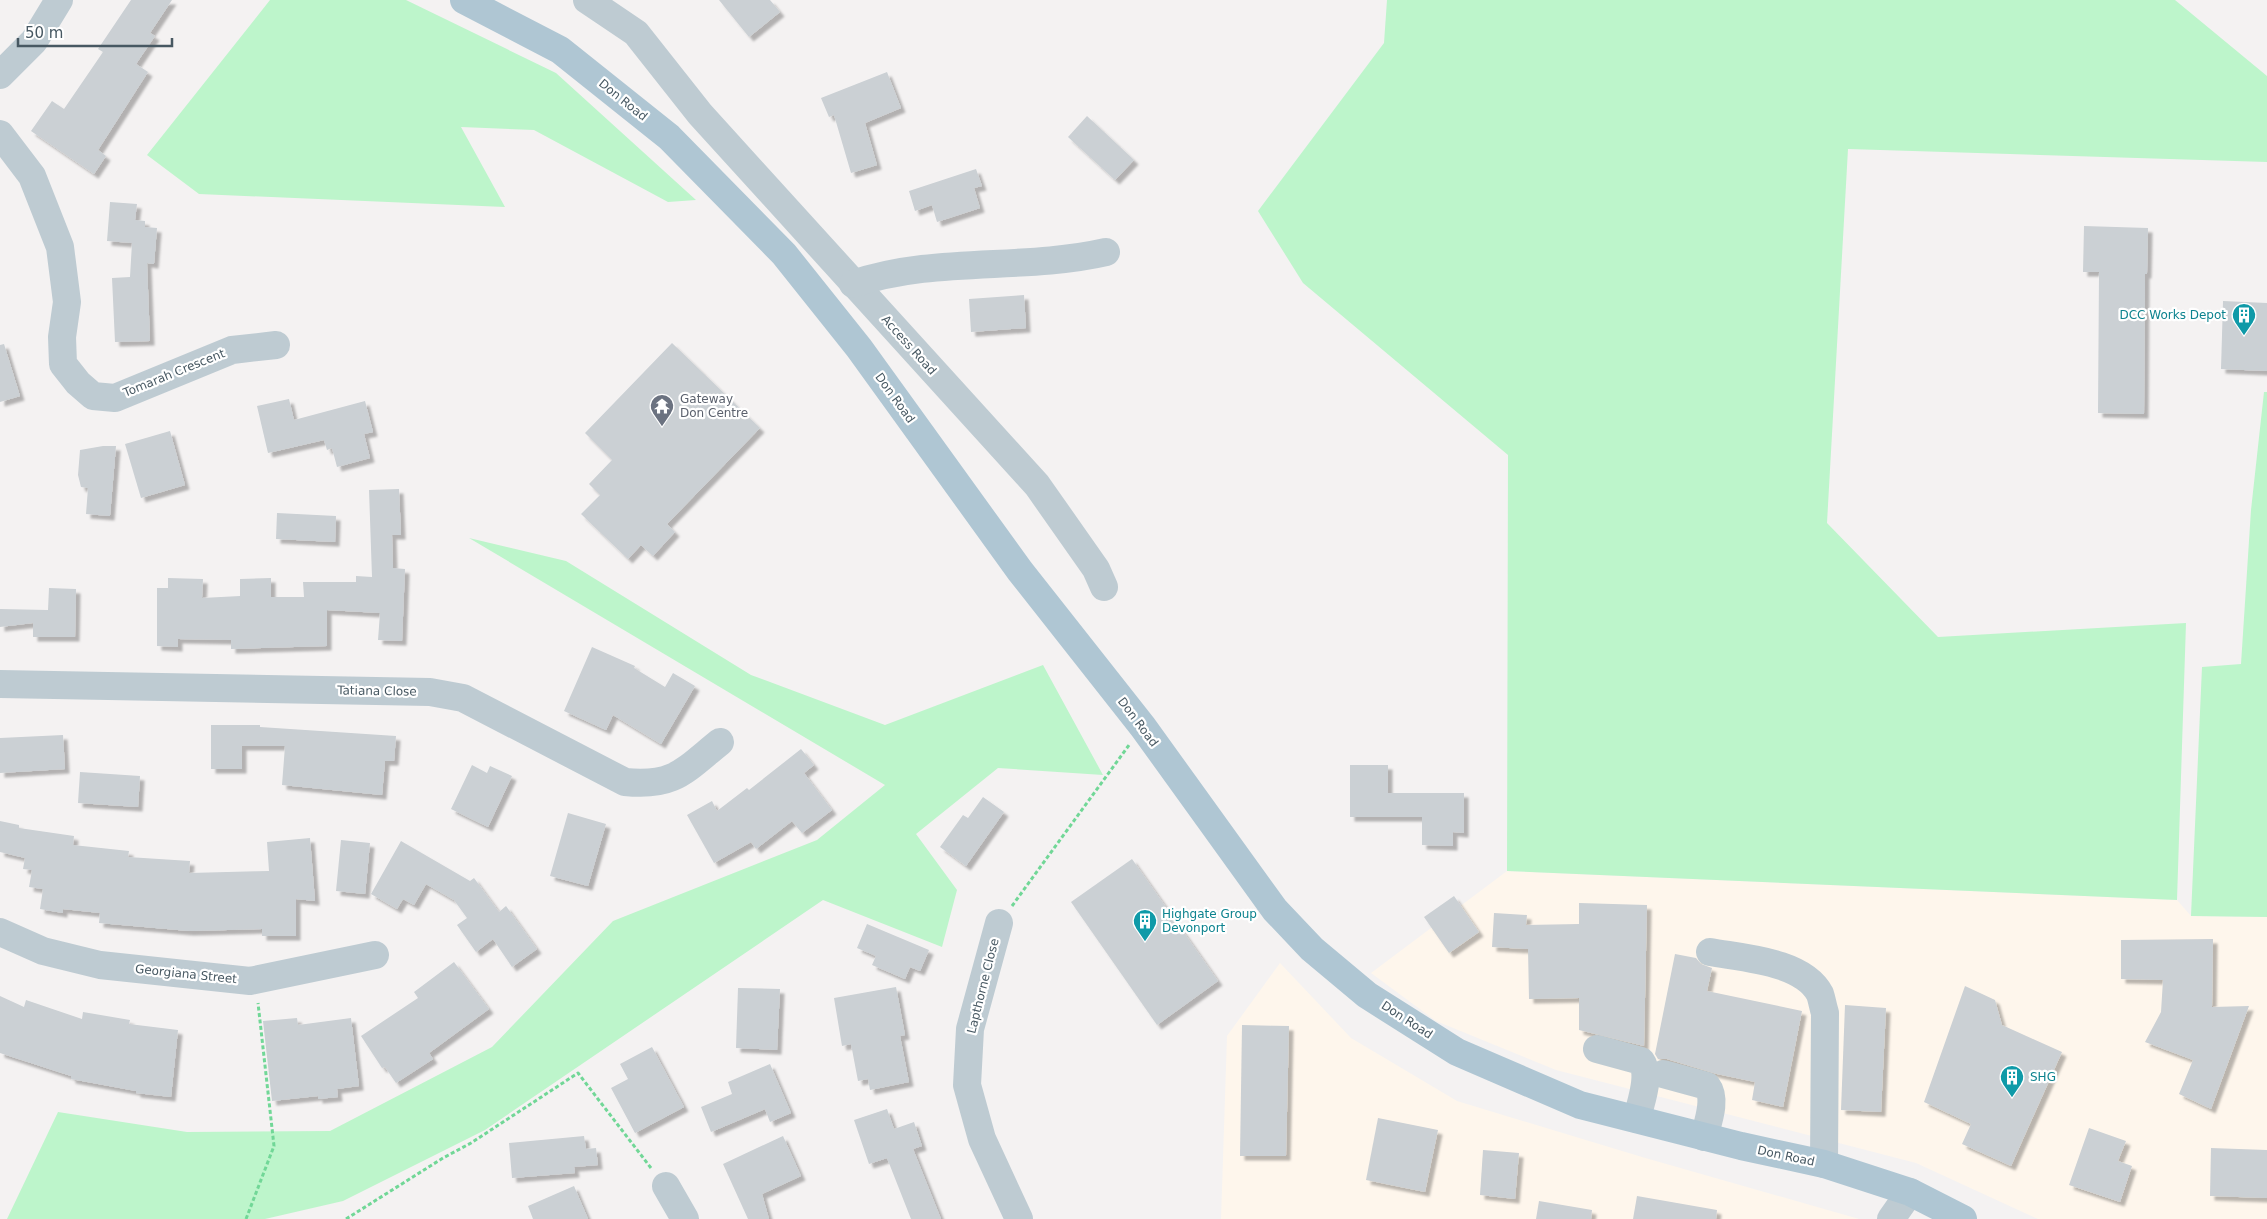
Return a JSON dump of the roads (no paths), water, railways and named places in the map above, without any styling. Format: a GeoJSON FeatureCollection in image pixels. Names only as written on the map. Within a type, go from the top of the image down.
{"type":"FeatureCollection","features":[{"type":"Feature","properties":{"kind":"main road","name":"Don Road"},"geometry":{"type":"LineString","coordinates":[[464,0],[560,50],[668,137],[784,254],[859,348],[1020,571],[1143,727],[1275,910],[1312,949],[1367,995],[1457,1052],[1580,1105],[1704,1137],[1824,1164],[1910,1192],[1963,1219]]}},
{"type":"Feature","properties":{"kind":"street"},"geometry":{"type":"LineString","coordinates":[[0,75],[34,41],[59,0]]}},
{"type":"Feature","properties":{"kind":"street","name":"Access Road"},"geometry":{"type":"LineString","coordinates":[[587,0],[636,33],[700,114],[1037,485],[1096,569],[1104,587]]}},
{"type":"Feature","properties":{"kind":"street"},"geometry":{"type":"LineString","coordinates":[[668,137],[700,114]]}},
{"type":"Feature","properties":{"kind":"street","name":"Tomarah Crescent"},"geometry":{"type":"LineString","coordinates":[[0,134],[32,176],[60,247],[67,302],[62,337],[63,364],[78,383],[93,396],[115,398],[232,350],[276,345]]}},
{"type":"Feature","properties":{"kind":"street"},"geometry":{"type":"LineString","coordinates":[[853,284],[900,270],[1053,261],[1106,252]]}},
{"type":"Feature","properties":{"kind":"street","name":"Tatiana Close"},"geometry":{"type":"LineString","coordinates":[[0,684],[430,692],[463,698],[625,782],[649,784],[676,777],[720,742]]}},
{"type":"Feature","properties":{"kind":"street","name":"Lapthorne Close"},"geometry":{"type":"LineString","coordinates":[[1000,923],[970,1029],[967,1085],[982,1140],[1019,1219]]}},
{"type":"Feature","properties":{"kind":"street","name":"Georgiana Street"},"geometry":{"type":"LineString","coordinates":[[0,932],[43,951],[100,965],[256,980],[375,955]]}},
{"type":"Feature","properties":{"kind":"street"},"geometry":{"type":"LineString","coordinates":[[1710,952],[1788,968],[1807,978],[1819,994],[1825,1013],[1824,1164]]}},
{"type":"Feature","properties":{"kind":"street"},"geometry":{"type":"LineString","coordinates":[[1597,1049],[1641,1061],[1645,1066],[1646,1074],[1637,1119]]}},
{"type":"Feature","properties":{"kind":"street"},"geometry":{"type":"LineString","coordinates":[[1663,1074],[1707,1086],[1711,1092],[1712,1100],[1704,1137]]}},
{"type":"Feature","properties":{"kind":"street"},"geometry":{"type":"LineString","coordinates":[[666,1186],[685,1219]]}},
{"type":"Feature","properties":{"kind":"street"},"geometry":{"type":"LineString","coordinates":[[1891,1219],[1910,1192]]}},
{"type":"Feature","properties":{"kind":"place","name":"DCC Works Depot"},"geometry":{"type":"Point","coordinates":[2244,336]}},
{"type":"Feature","properties":{"kind":"place","name":"Gateway Don Centre"},"geometry":{"type":"Point","coordinates":[662,427]}},
{"type":"Feature","properties":{"kind":"place","name":"Highgate Group Devonport"},"geometry":{"type":"Point","coordinates":[1145,942]}},
{"type":"Feature","properties":{"kind":"place","name":"SHG"},"geometry":{"type":"Point","coordinates":[2012,1098]}}]}
